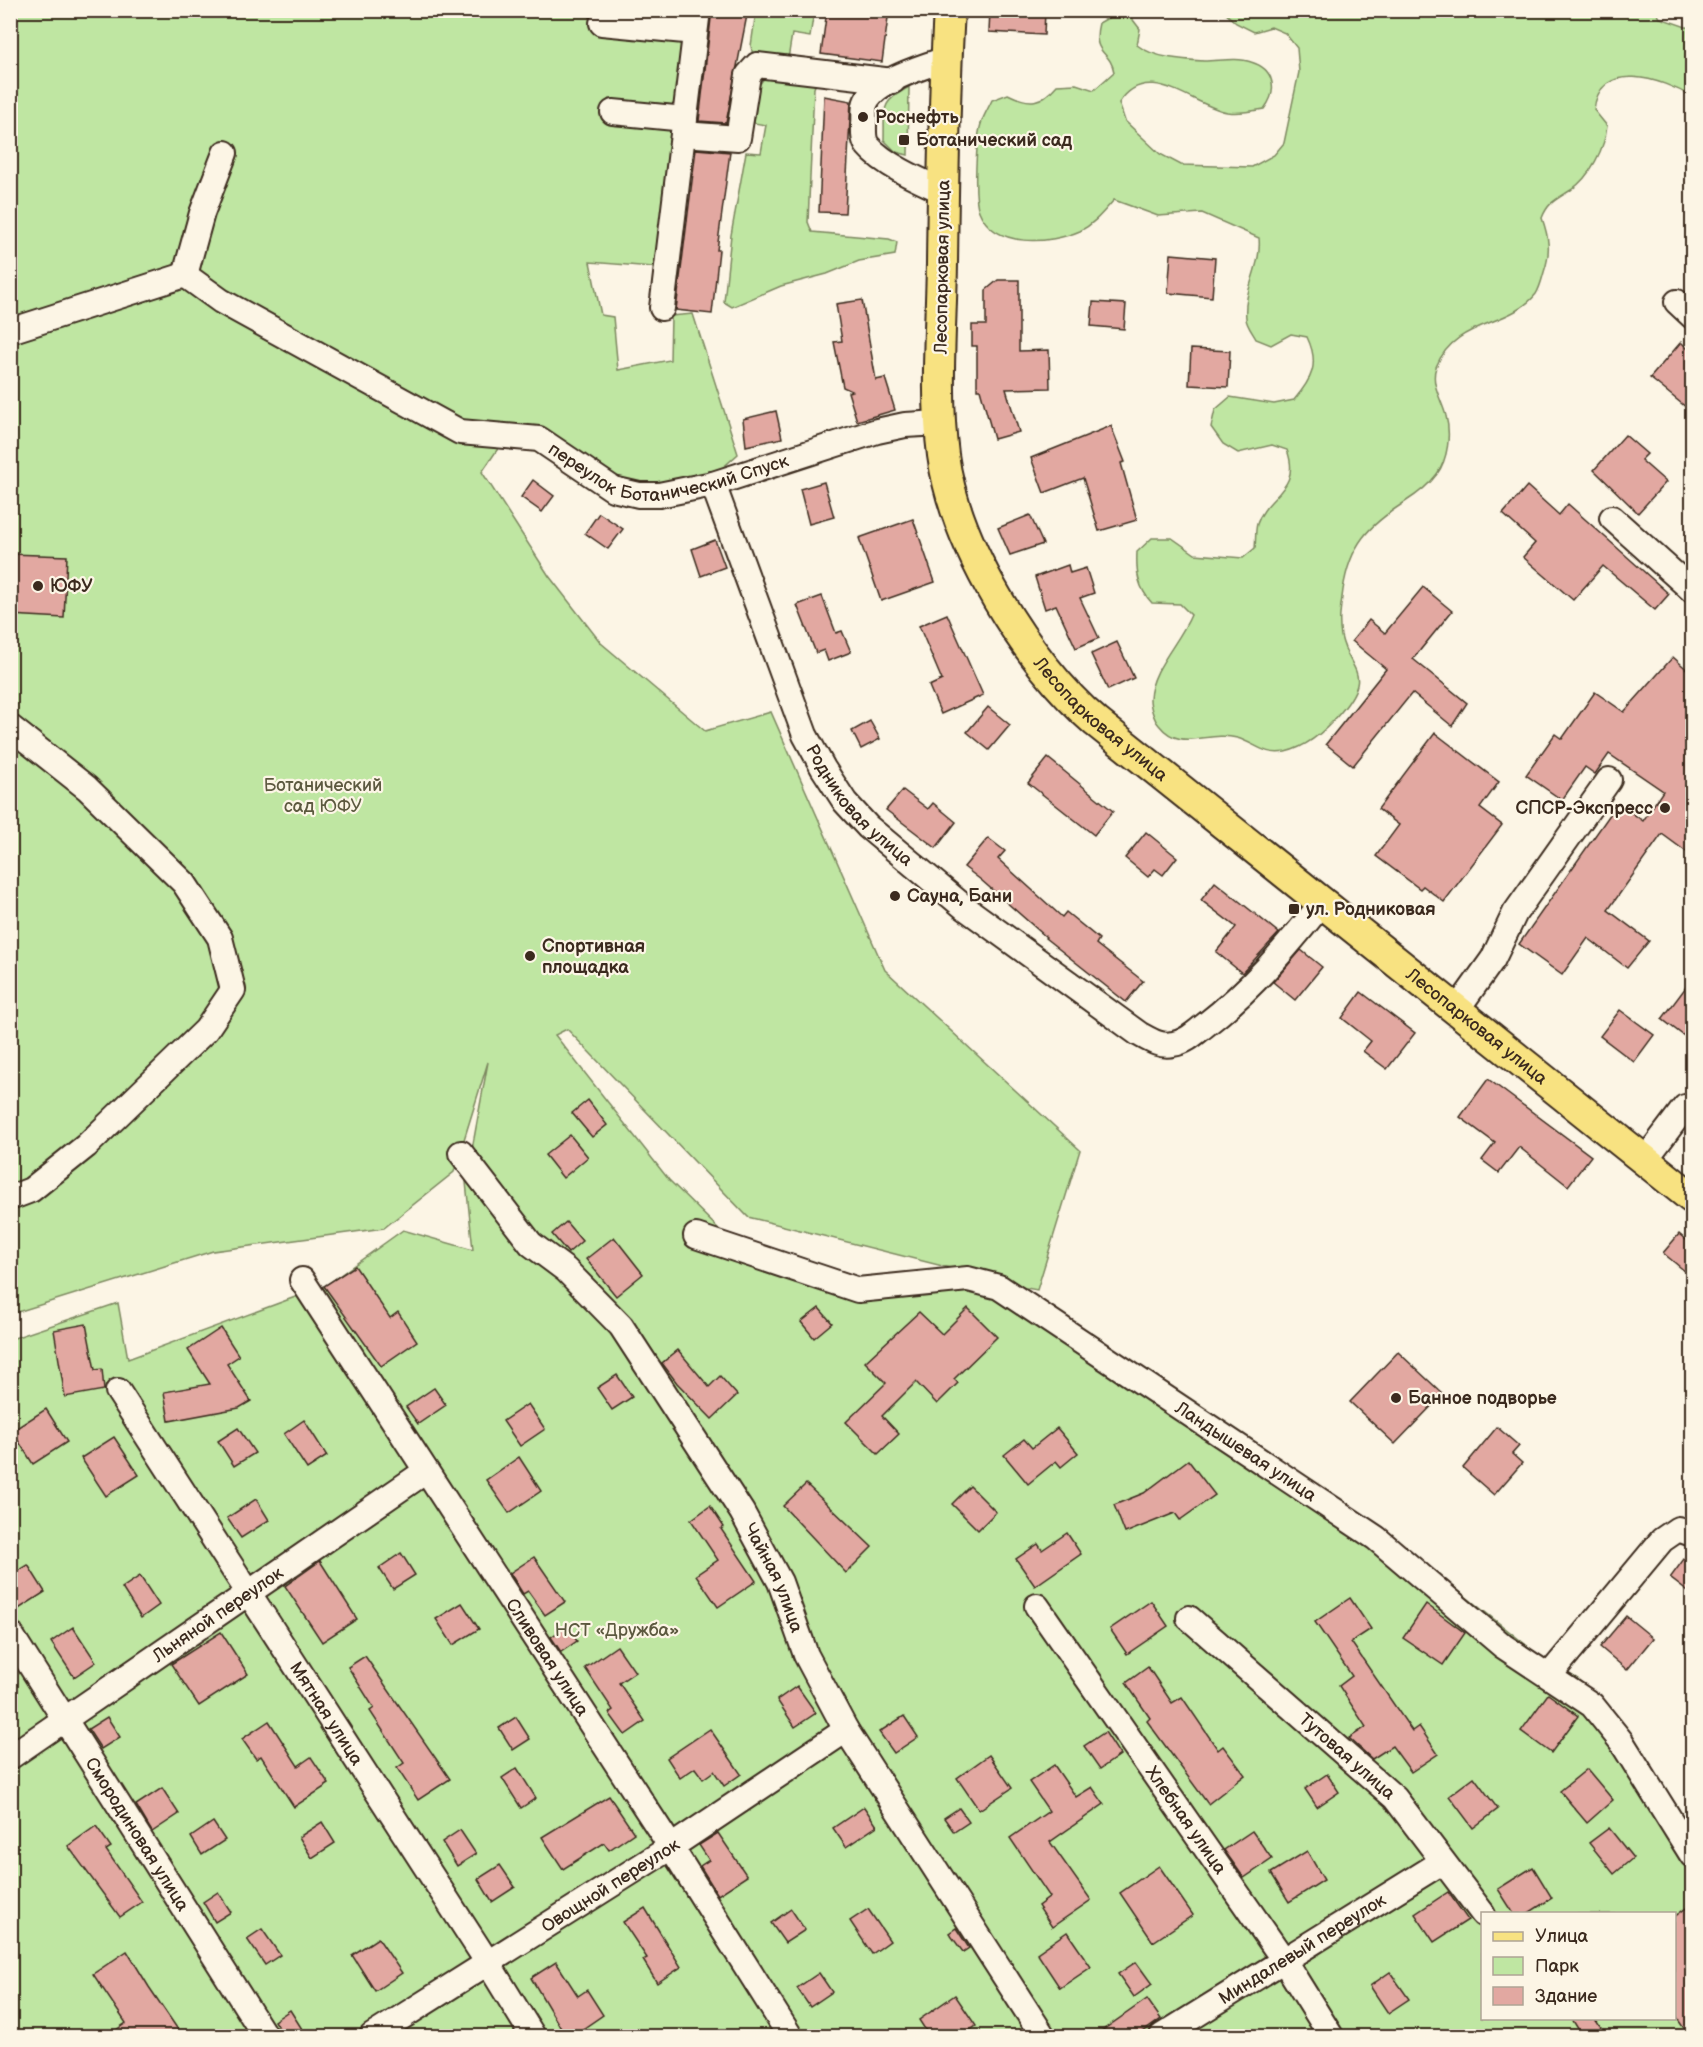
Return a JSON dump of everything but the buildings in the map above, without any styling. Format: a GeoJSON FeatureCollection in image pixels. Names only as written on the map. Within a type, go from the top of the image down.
{"type":"FeatureCollection","features":[{"type":"Feature","properties":{"kind":"main road","name":"Лесопарковая улица"},"geometry":{"type":"LineString","coordinates":[[948,10],[940,423],[949,484],[963,528],[987,581],[1045,667],[1089,715],[1322,903],[1458,1008],[1692,1198]]}},
{"type":"Feature","properties":{"kind":"street"},"geometry":{"type":"LineString","coordinates":[[602,23],[697,21],[662,308]]}},
{"type":"Feature","properties":{"kind":"street"},"geometry":{"type":"LineString","coordinates":[[943,191],[915,179],[884,159],[868,147],[864,138],[865,103],[871,94],[908,72],[946,59]]}},
{"type":"Feature","properties":{"kind":"street"},"geometry":{"type":"LineString","coordinates":[[613,112],[738,138],[748,75],[757,66],[893,81]]}},
{"type":"Feature","properties":{"kind":"street"},"geometry":{"type":"LineString","coordinates":[[10,332],[185,275],[202,213],[225,153]]}},
{"type":"Feature","properties":{"kind":"street","name":"переулок Ботанический Спуск"},"geometry":{"type":"LineString","coordinates":[[185,275],[221,301],[460,432],[539,438],[613,489],[639,495],[658,495],[713,484],[877,431],[905,425],[940,423]]}},
{"type":"Feature","properties":{"kind":"street","name":"Родниковая улица"},"geometry":{"type":"LineString","coordinates":[[713,484],[805,735],[823,768],[846,802],[867,827],[964,907],[1139,1034],[1159,1044],[1173,1044],[1186,1040],[1235,1002],[1257,981],[1322,903]]}},
{"type":"Feature","properties":{"kind":"street"},"geometry":{"type":"LineString","coordinates":[[1612,518],[1692,590]]}},
{"type":"Feature","properties":{"kind":"street"},"geometry":{"type":"LineString","coordinates":[[10,727],[87,788],[184,883],[220,938],[233,990],[206,1030],[86,1146],[31,1190],[10,1198]]}},
{"type":"Feature","properties":{"kind":"street"},"geometry":{"type":"LineString","coordinates":[[1458,1008],[1493,959],[1515,912],[1609,780]]}},
{"type":"Feature","properties":{"kind":"street"},"geometry":{"type":"LineString","coordinates":[[1645,1160],[1685,1107]]}},
{"type":"Feature","properties":{"kind":"street","name":"Чайная улица"},"geometry":{"type":"LineString","coordinates":[[461,1153],[531,1244],[566,1270],[621,1326],[742,1512],[780,1582],[806,1655],[846,1730],[1043,2037]]}},
{"type":"Feature","properties":{"kind":"street","name":"Ландышевая улица"},"geometry":{"type":"LineString","coordinates":[[696,1236],[858,1290],[968,1279],[999,1287],[1376,1538],[1503,1646],[1592,1705],[1621,1741],[1692,1855]]}},
{"type":"Feature","properties":{"kind":"street","name":"Сливовая улица"},"geometry":{"type":"LineString","coordinates":[[302,1280],[671,1847],[790,2037]]}},
{"type":"Feature","properties":{"kind":"street","name":"Мятная улица"},"geometry":{"type":"LineString","coordinates":[[118,1391],[488,1963],[533,2037]]}},
{"type":"Feature","properties":{"kind":"street","name":"Льняной переулок"},"geometry":{"type":"LineString","coordinates":[[10,1757],[426,1471]]}},
{"type":"Feature","properties":{"kind":"street"},"geometry":{"type":"LineString","coordinates":[[1549,1677],[1662,1540],[1685,1532]]}},
{"type":"Feature","properties":{"kind":"street","name":"Хлебная улица"},"geometry":{"type":"LineString","coordinates":[[1037,1606],[1283,1959],[1330,2037]]}},
{"type":"Feature","properties":{"kind":"street","name":"Тутовая улица"},"geometry":{"type":"LineString","coordinates":[[1189,1618],[1395,1798],[1481,1912]]}},
{"type":"Feature","properties":{"kind":"street","name":"Смородиновая улица"},"geometry":{"type":"LineString","coordinates":[[10,1633],[265,2037]]}},
{"type":"Feature","properties":{"kind":"street","name":"Овощной переулок"},"geometry":{"type":"LineString","coordinates":[[372,2037],[671,1847],[846,1730]]}},
{"type":"Feature","properties":{"kind":"street","name":"Миндалевый переулок"},"geometry":{"type":"LineString","coordinates":[[1162,2037],[1283,1959],[1443,1862]]}},
{"type":"Feature","properties":{"kind":"green space"},"geometry":{"type":"Polygon","coordinates":[[[1655,10],[1660,18],[1692,29],[1692,97],[1650,79],[1620,78],[1607,83],[1598,94],[1594,110],[1607,126],[1600,152],[1584,178],[1550,204],[1542,218],[1548,239],[1548,251],[1546,265],[1536,294],[1512,313],[1456,340],[1445,351],[1436,367],[1434,380],[1446,416],[1448,431],[1448,446],[1441,468],[1422,490],[1371,528],[1356,548],[1346,574],[1340,624],[1341,636],[1358,680],[1351,699],[1336,718],[1316,737],[1285,752],[1265,751],[1243,740],[1226,736],[1185,739],[1176,738],[1167,733],[1157,723],[1153,713],[1150,699],[1152,688],[1155,677],[1191,615],[1180,604],[1152,603],[1139,580],[1137,552],[1152,538],[1172,538],[1195,554],[1243,558],[1255,548],[1256,527],[1261,514],[1281,491],[1290,474],[1287,450],[1272,445],[1238,453],[1223,444],[1211,427],[1215,410],[1230,397],[1274,404],[1294,400],[1312,371],[1311,347],[1307,337],[1291,334],[1271,345],[1256,339],[1247,323],[1246,307],[1258,258],[1259,238],[1202,213],[1158,216],[1114,200],[1090,225],[1080,231],[1054,239],[1024,240],[997,232],[986,223],[979,211],[976,193],[978,139],[983,118],[992,100],[1008,94],[1023,100],[1035,101],[1046,96],[1057,85],[1076,84],[1094,90],[1114,72],[1109,59],[1097,41],[1099,23],[1115,14],[1130,16],[1140,29],[1137,45],[1151,53],[1187,60],[1234,59],[1259,65],[1265,70],[1272,81],[1272,88],[1264,109],[1227,112],[1170,88],[1156,85],[1143,85],[1130,90],[1119,103],[1125,121],[1160,154],[1181,165],[1252,167],[1274,155],[1284,143],[1299,72],[1297,48],[1285,33],[1271,27],[1254,32],[1236,23],[1223,11],[1655,10]]]}},
{"type":"Feature","properties":{"kind":"green space"},"geometry":{"type":"Polygon","coordinates":[[[10,11],[687,11],[680,20],[683,40],[662,259],[653,267],[590,262],[601,315],[613,317],[618,370],[670,360],[671,316],[693,314],[738,454],[719,471],[674,485],[619,484],[512,428],[482,472],[549,576],[601,643],[705,731],[771,712],[885,970],[1080,1150],[1037,1290],[1021,1287],[1109,1355],[1369,1519],[1541,1657],[1578,1679],[1692,1839],[1692,2036],[11,2036],[11,1339],[118,1303],[128,1359],[325,1286],[403,1230],[473,1250],[466,1182],[488,1062],[454,1172],[384,1228],[213,1251],[11,1314],[10,11]],[[567,1029],[555,1035],[669,1180],[727,1237],[873,1293],[1006,1282],[748,1217],[567,1029]]]}},
{"type":"Feature","properties":{"kind":"green space"},"geometry":{"type":"Polygon","coordinates":[[[756,11],[814,11],[810,37],[792,34],[788,59],[753,56],[751,46],[756,11]]]}},
{"type":"Feature","properties":{"kind":"green space"},"geometry":{"type":"Polygon","coordinates":[[[768,73],[818,79],[814,88],[808,222],[812,232],[889,239],[897,242],[895,255],[859,261],[827,274],[781,286],[732,307],[724,302],[731,235],[746,152],[761,153],[766,125],[754,123],[759,85],[768,73]]]}},
{"type":"Feature","properties":{"kind":"green space"},"geometry":{"type":"Polygon","coordinates":[[[909,87],[908,155],[896,152],[884,140],[884,113],[888,102],[909,87]]]}},
{"type":"Feature","properties":{"kind":"place","name":"Роснефть"},"geometry":{"type":"Point","coordinates":[863,117]}},
{"type":"Feature","properties":{"kind":"place","name":"Ботанический сад"},"geometry":{"type":"Point","coordinates":[904,140]}},
{"type":"Feature","properties":{"kind":"place","name":"ЮФУ"},"geometry":{"type":"Point","coordinates":[38,586]}},
{"type":"Feature","properties":{"kind":"place","name":"СПСР-Экспресс"},"geometry":{"type":"Point","coordinates":[1665,808]}},
{"type":"Feature","properties":{"kind":"place","name":"Сауна, Бани"},"geometry":{"type":"Point","coordinates":[895,896]}},
{"type":"Feature","properties":{"kind":"place","name":"ул. Родниковая"},"geometry":{"type":"Point","coordinates":[1294,909]}},
{"type":"Feature","properties":{"kind":"place","name":"Спортивная площадка"},"geometry":{"type":"Point","coordinates":[530,956]}},
{"type":"Feature","properties":{"kind":"place","name":"Банное подворье"},"geometry":{"type":"Point","coordinates":[1396,1398]}},
{"type":"Feature","properties":{"kind":"park label","name":"Ботанический сад ЮФУ"},"geometry":{"type":"Point","coordinates":[323,795]}},
{"type":"Feature","properties":{"kind":"park label","name":"НСТ «Дружба»"},"geometry":{"type":"Point","coordinates":[617,1630]}}]}
